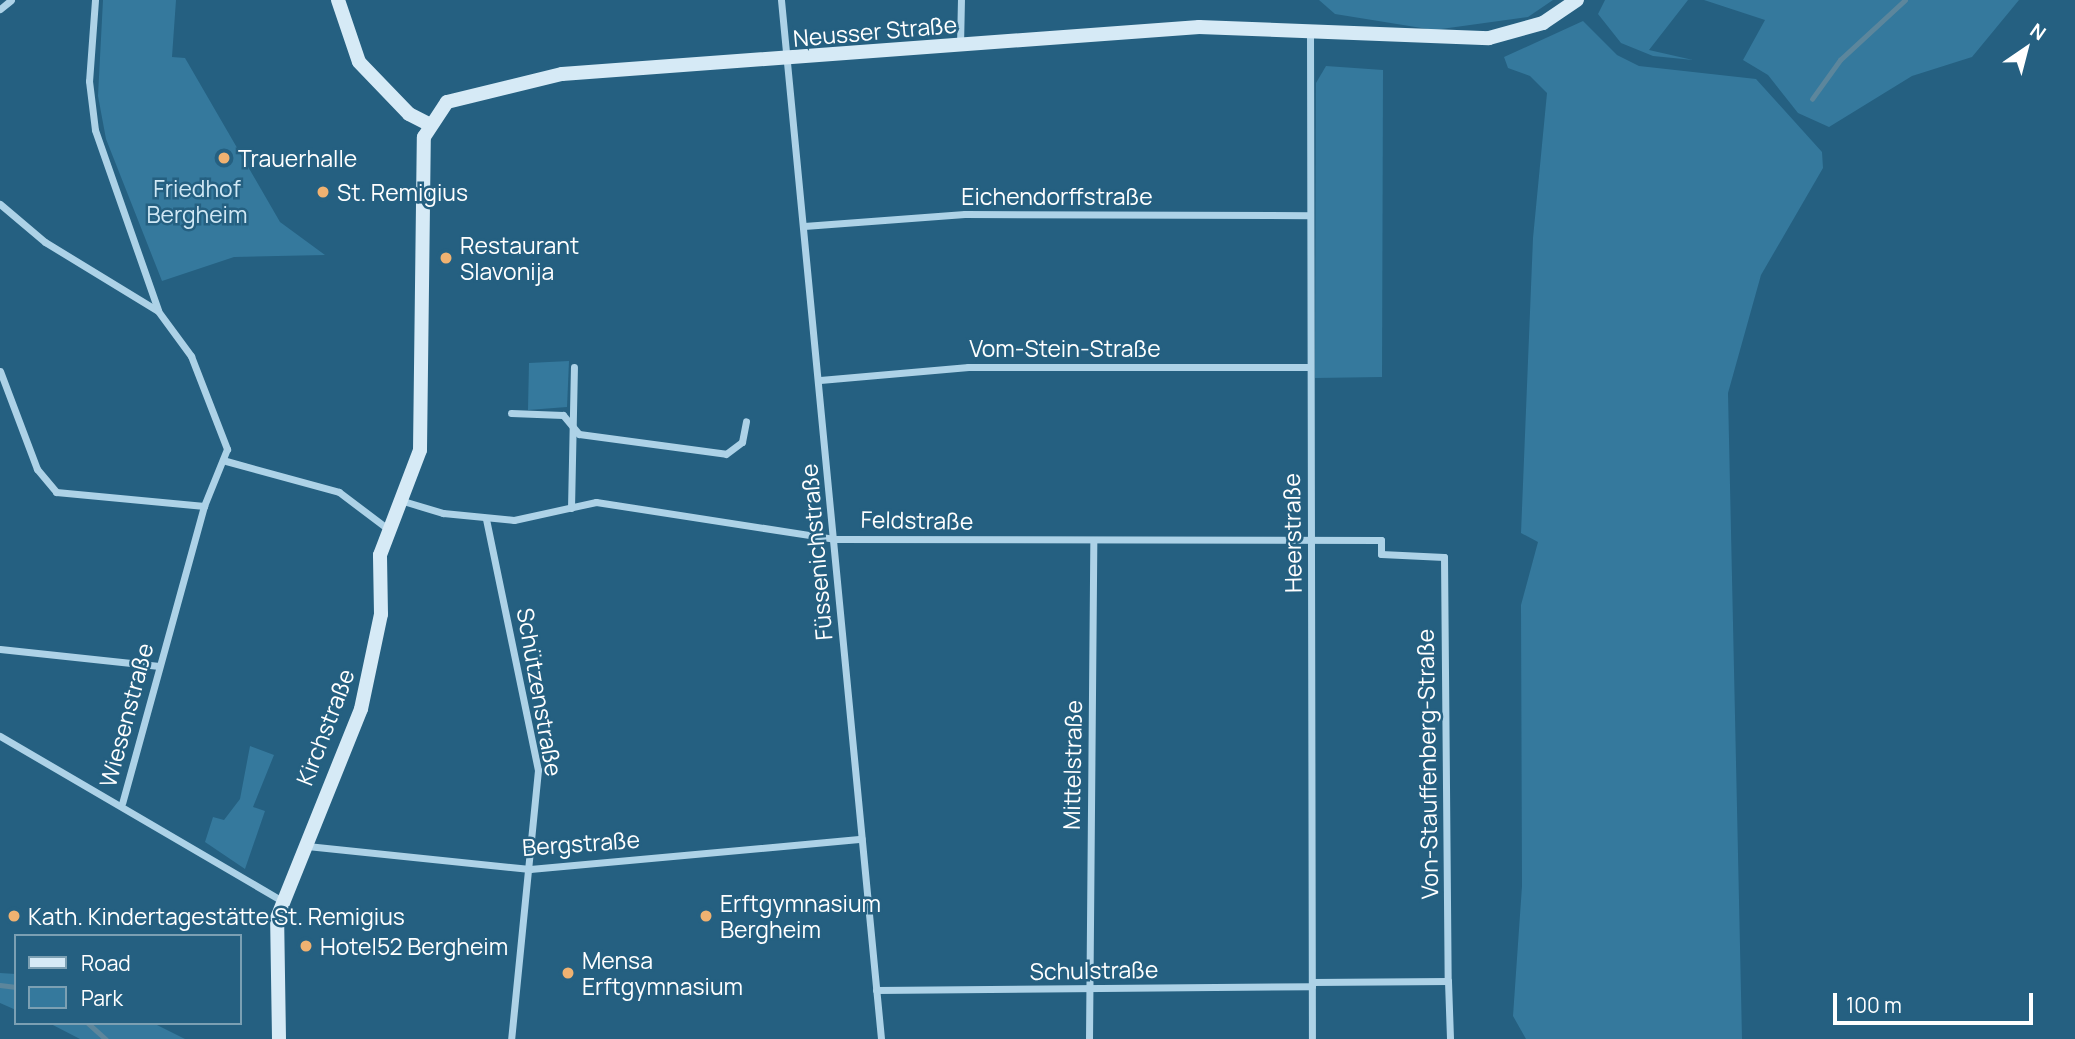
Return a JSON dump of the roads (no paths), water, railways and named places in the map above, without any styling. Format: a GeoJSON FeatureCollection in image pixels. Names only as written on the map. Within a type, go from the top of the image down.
{"type":"FeatureCollection","features":[{"type":"Feature","properties":{"kind":"main road"},"geometry":{"type":"LineString","coordinates":[[338,0],[359,62],[409,114],[429,124]]}},
{"type":"Feature","properties":{"kind":"main road","name":"Neusser Straße"},"geometry":{"type":"LineString","coordinates":[[429,124],[447,102],[562,74],[789,62],[1199,27],[1310,26],[1489,38],[1543,23],[1577,0]]}},
{"type":"Feature","properties":{"kind":"main road","name":"Kirchstraße"},"geometry":{"type":"LineString","coordinates":[[279,1039],[273,937],[281,900],[361,709],[374,661],[380,555],[420,450],[429,124]]}},
{"type":"Feature","properties":{"kind":"street"},"geometry":{"type":"LineString","coordinates":[[0,9],[11,0]]}},
{"type":"Feature","properties":{"kind":"street"},"geometry":{"type":"LineString","coordinates":[[94,0],[89,81],[94,131],[158,311],[191,356],[223,433],[226,461],[339,492],[388,529]]}},
{"type":"Feature","properties":{"kind":"street","name":"Füssenichstraße"},"geometry":{"type":"LineString","coordinates":[[781,0],[820,380],[881,1039]]}},
{"type":"Feature","properties":{"kind":"street"},"geometry":{"type":"LineString","coordinates":[[960,47],[961,0]]}},
{"type":"Feature","properties":{"kind":"street","name":"Heerstraße"},"geometry":{"type":"LineString","coordinates":[[1310,26],[1312,1039]]}},
{"type":"Feature","properties":{"kind":"street"},"geometry":{"type":"LineString","coordinates":[[0,204],[45,242],[158,311]]}},
{"type":"Feature","properties":{"kind":"street","name":"Eichendorffstraße"},"geometry":{"type":"LineString","coordinates":[[804,226],[965,214],[1310,215]]}},
{"type":"Feature","properties":{"kind":"street"},"geometry":{"type":"LineString","coordinates":[[571,508],[574,366]]}},
{"type":"Feature","properties":{"kind":"street","name":"Vom-Stein-Straße"},"geometry":{"type":"LineString","coordinates":[[820,380],[968,367],[1310,367]]}},
{"type":"Feature","properties":{"kind":"street"},"geometry":{"type":"LineString","coordinates":[[0,371],[37,470],[56,492],[204,506]]}},
{"type":"Feature","properties":{"kind":"street"},"geometry":{"type":"LineString","coordinates":[[510,413],[563,415],[579,435],[726,454],[742,442],[746,421]]}},
{"type":"Feature","properties":{"kind":"street","name":"Wiesenstraße"},"geometry":{"type":"LineString","coordinates":[[226,461],[204,506],[122,803],[281,900]]}},
{"type":"Feature","properties":{"kind":"street","name":"Feldstraße"},"geometry":{"type":"LineString","coordinates":[[403,500],[486,519],[571,508],[596,502],[834,539],[1093,541],[1312,538]]}},
{"type":"Feature","properties":{"kind":"street","name":"Schützenstraße"},"geometry":{"type":"LineString","coordinates":[[486,519],[538,770],[511,1039]]}},
{"type":"Feature","properties":{"kind":"street","name":"Von-Stauffenberg-Straße"},"geometry":{"type":"LineString","coordinates":[[1312,538],[1381,540],[1381,554],[1444,557],[1448,981]]}},
{"type":"Feature","properties":{"kind":"street","name":"Mittelstraße"},"geometry":{"type":"LineString","coordinates":[[1089,1039],[1093,541]]}},
{"type":"Feature","properties":{"kind":"street"},"geometry":{"type":"LineString","coordinates":[[0,649],[159,666]]}},
{"type":"Feature","properties":{"kind":"street"},"geometry":{"type":"LineString","coordinates":[[0,736],[122,803]]}},
{"type":"Feature","properties":{"kind":"street","name":"Bergstraße"},"geometry":{"type":"LineString","coordinates":[[303,846],[530,869],[862,839]]}},
{"type":"Feature","properties":{"kind":"street"},"geometry":{"type":"LineString","coordinates":[[1312,984],[1448,981],[1450,1039]]}},
{"type":"Feature","properties":{"kind":"street","name":"Schulstraße"},"geometry":{"type":"LineString","coordinates":[[876,990],[1089,990],[1312,984]]}},
{"type":"Feature","properties":{"kind":"waterway"},"geometry":{"type":"LineString","coordinates":[[1812,99],[1840,60],[1905,0]]}},
{"type":"Feature","properties":{"kind":"waterway"},"geometry":{"type":"LineString","coordinates":[[0,985],[14,987]]}},
{"type":"Feature","properties":{"kind":"waterway"},"geometry":{"type":"LineString","coordinates":[[90,1025],[106,1039]]}},
{"type":"Feature","properties":{"kind":"place","name":"Trauerhalle"},"geometry":{"type":"Point","coordinates":[224,158]}},
{"type":"Feature","properties":{"kind":"place","name":"St. Remigius"},"geometry":{"type":"Point","coordinates":[323,192]}},
{"type":"Feature","properties":{"kind":"place","name":"Restaurant Slavonija"},"geometry":{"type":"Point","coordinates":[446,258]}},
{"type":"Feature","properties":{"kind":"place","name":"Kath. Kindertagestätte St. Remigius"},"geometry":{"type":"Point","coordinates":[14,916]}},
{"type":"Feature","properties":{"kind":"place","name":"Erftgymnasium Bergheim"},"geometry":{"type":"Point","coordinates":[706,916]}},
{"type":"Feature","properties":{"kind":"place","name":"Hotel52 Bergheim"},"geometry":{"type":"Point","coordinates":[306,946]}},
{"type":"Feature","properties":{"kind":"place","name":"Mensa Erftgymnasium"},"geometry":{"type":"Point","coordinates":[568,973]}},
{"type":"Feature","properties":{"kind":"park label","name":"Friedhof Bergheim"},"geometry":{"type":"Point","coordinates":[197,201]}}]}
